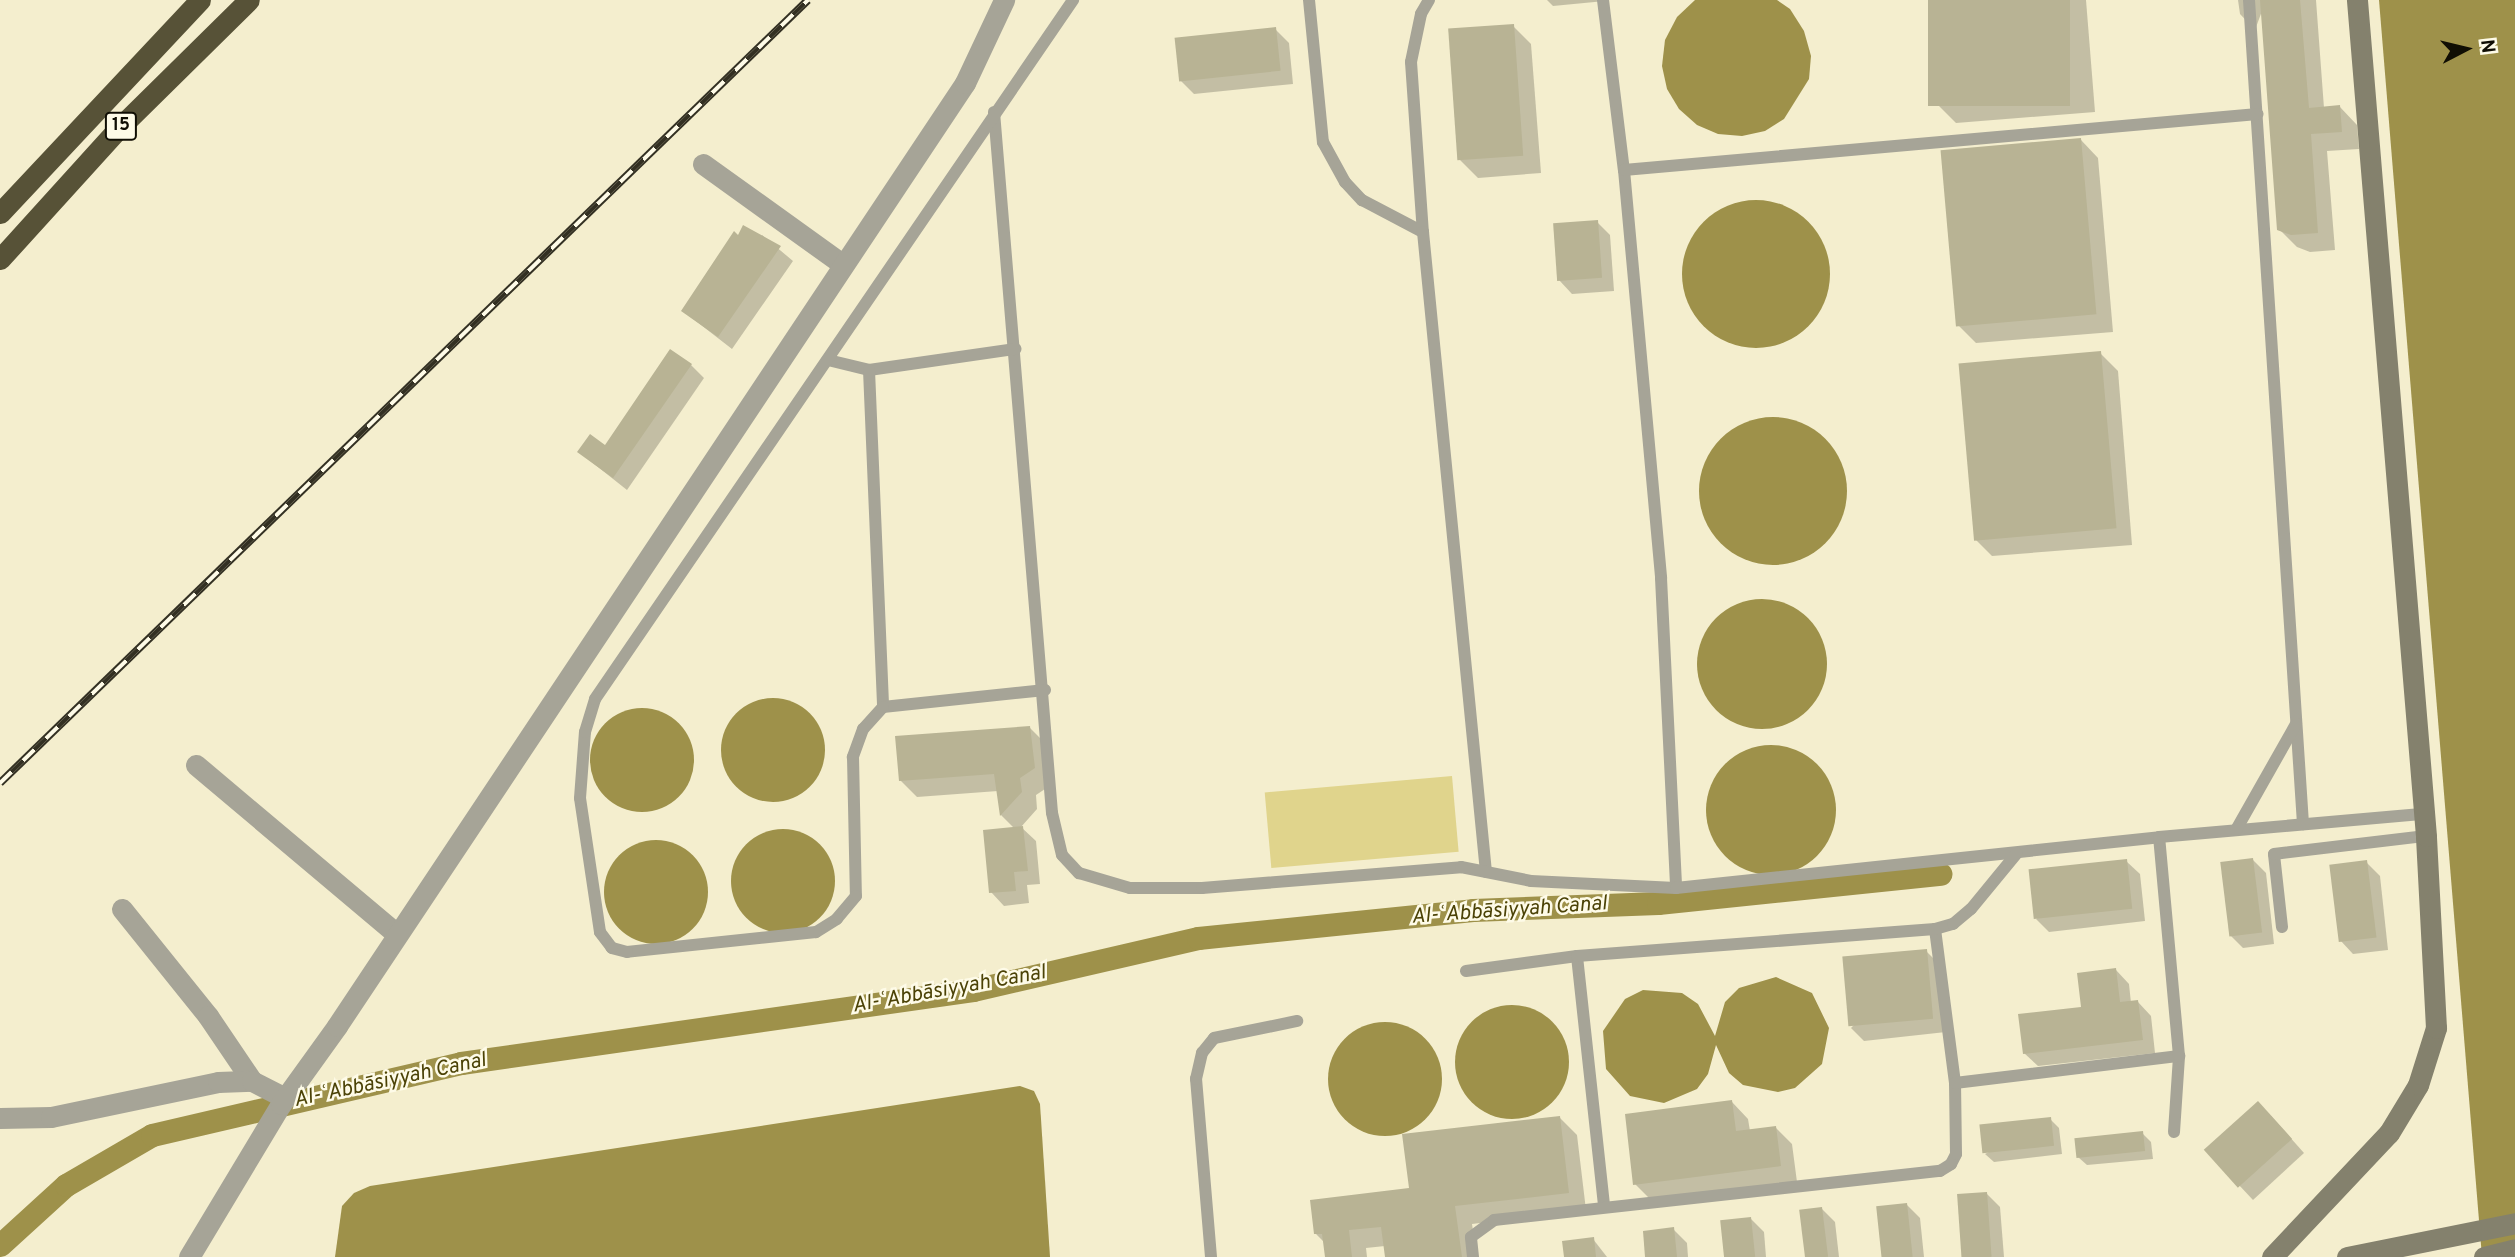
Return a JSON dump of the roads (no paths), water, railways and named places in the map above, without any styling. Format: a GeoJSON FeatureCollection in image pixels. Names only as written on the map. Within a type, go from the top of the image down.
{"type":"FeatureCollection","features":[{"type":"Feature","properties":{"kind":"highway","name":"15"},"geometry":{"type":"LineString","coordinates":[[0,213],[200,0]]}},
{"type":"Feature","properties":{"kind":"highway","name":"15"},"geometry":{"type":"LineString","coordinates":[[0,259],[187,58],[249,0]]}},
{"type":"Feature","properties":{"kind":"highway"},"geometry":{"type":"LineString","coordinates":[[163,37],[179,43],[187,58]]}},
{"type":"Feature","properties":{"kind":"main road"},"geometry":{"type":"LineString","coordinates":[[2272,1257],[2389,1133],[2429,1059],[2436,1028],[2426,836],[2357,0]]}},
{"type":"Feature","properties":{"kind":"main road"},"geometry":{"type":"LineString","coordinates":[[2347,1257],[2515,1223]]}},
{"type":"Feature","properties":{"kind":"main road"},"geometry":{"type":"LineString","coordinates":[[2484,1257],[2515,1249]]}},
{"type":"Feature","properties":{"kind":"street"},"geometry":{"type":"LineString","coordinates":[[190,1257],[244,1160],[965,83],[1004,0]]}},
{"type":"Feature","properties":{"kind":"street"},"geometry":{"type":"LineString","coordinates":[[703,164],[842,264]]}},
{"type":"Feature","properties":{"kind":"street"},"geometry":{"type":"LineString","coordinates":[[196,765],[397,934]]}},
{"type":"Feature","properties":{"kind":"street"},"geometry":{"type":"LineString","coordinates":[[122,909],[208,1016],[253,1081],[283,1101]]}},
{"type":"Feature","properties":{"kind":"street"},"geometry":{"type":"LineString","coordinates":[[0,1118],[51,1117],[186,1086],[253,1081]]}},
{"type":"Feature","properties":{"kind":"lane"},"geometry":{"type":"LineString","coordinates":[[1045,690],[883,707],[863,729],[853,757],[856,896],[837,919],[816,932],[627,952],[612,948],[600,932],[580,798],[585,732],[595,699],[1073,0]]}},
{"type":"Feature","properties":{"kind":"lane"},"geometry":{"type":"LineString","coordinates":[[1308,0],[1323,142],[1345,182],[1362,200],[1423,232]]}},
{"type":"Feature","properties":{"kind":"lane"},"geometry":{"type":"LineString","coordinates":[[1429,0],[1421,14],[1411,62],[1423,232],[1486,872]]}},
{"type":"Feature","properties":{"kind":"lane"},"geometry":{"type":"LineString","coordinates":[[1603,0],[1624,170],[1661,578],[1676,888]]}},
{"type":"Feature","properties":{"kind":"lane"},"geometry":{"type":"LineString","coordinates":[[2249,0],[2303,824]]}},
{"type":"Feature","properties":{"kind":"lane"},"geometry":{"type":"LineString","coordinates":[[994,112],[1045,690],[1052,813],[1062,855],[1079,873],[1130,888],[1202,888],[1461,867],[1531,881],[1676,888],[2159,837],[2424,814]]}},
{"type":"Feature","properties":{"kind":"lane"},"geometry":{"type":"LineString","coordinates":[[1624,170],[2258,114]]}},
{"type":"Feature","properties":{"kind":"lane"},"geometry":{"type":"LineString","coordinates":[[828,360],[869,370],[1015,349]]}},
{"type":"Feature","properties":{"kind":"lane"},"geometry":{"type":"LineString","coordinates":[[869,370],[883,707]]}},
{"type":"Feature","properties":{"kind":"lane"},"geometry":{"type":"LineString","coordinates":[[2236,830],[2297,724]]}},
{"type":"Feature","properties":{"kind":"lane"},"geometry":{"type":"LineString","coordinates":[[2282,927],[2274,853],[2426,836]]}},
{"type":"Feature","properties":{"kind":"lane"},"geometry":{"type":"LineString","coordinates":[[2159,837],[2179,1056],[2174,1132]]}},
{"type":"Feature","properties":{"kind":"lane"},"geometry":{"type":"LineString","coordinates":[[1466,971],[1577,956],[1935,929],[1953,924],[1971,909],[2017,853]]}},
{"type":"Feature","properties":{"kind":"lane"},"geometry":{"type":"LineString","coordinates":[[1473,1257],[1471,1237],[1494,1220],[1604,1205],[1940,1171],[1951,1164],[1956,1154],[1955,1083],[1935,929]]}},
{"type":"Feature","properties":{"kind":"lane"},"geometry":{"type":"LineString","coordinates":[[1577,956],[1604,1205]]}},
{"type":"Feature","properties":{"kind":"lane"},"geometry":{"type":"LineString","coordinates":[[1211,1257],[1196,1079],[1202,1053],[1214,1038],[1297,1021]]}},
{"type":"Feature","properties":{"kind":"lane"},"geometry":{"type":"LineString","coordinates":[[1955,1083],[2179,1056]]}},
{"type":"Feature","properties":{"kind":"waterway","name":"Al-ʿAbbāsiyyah Canal"},"geometry":{"type":"LineString","coordinates":[[0,1245],[66,1185],[152,1135],[461,1063],[973,990],[1198,938],[1473,910],[1658,903],[1941,874]]}},
{"type":"Feature","properties":{"kind":"railway"},"geometry":{"type":"LineString","coordinates":[[0,783],[808,0]]}}]}
